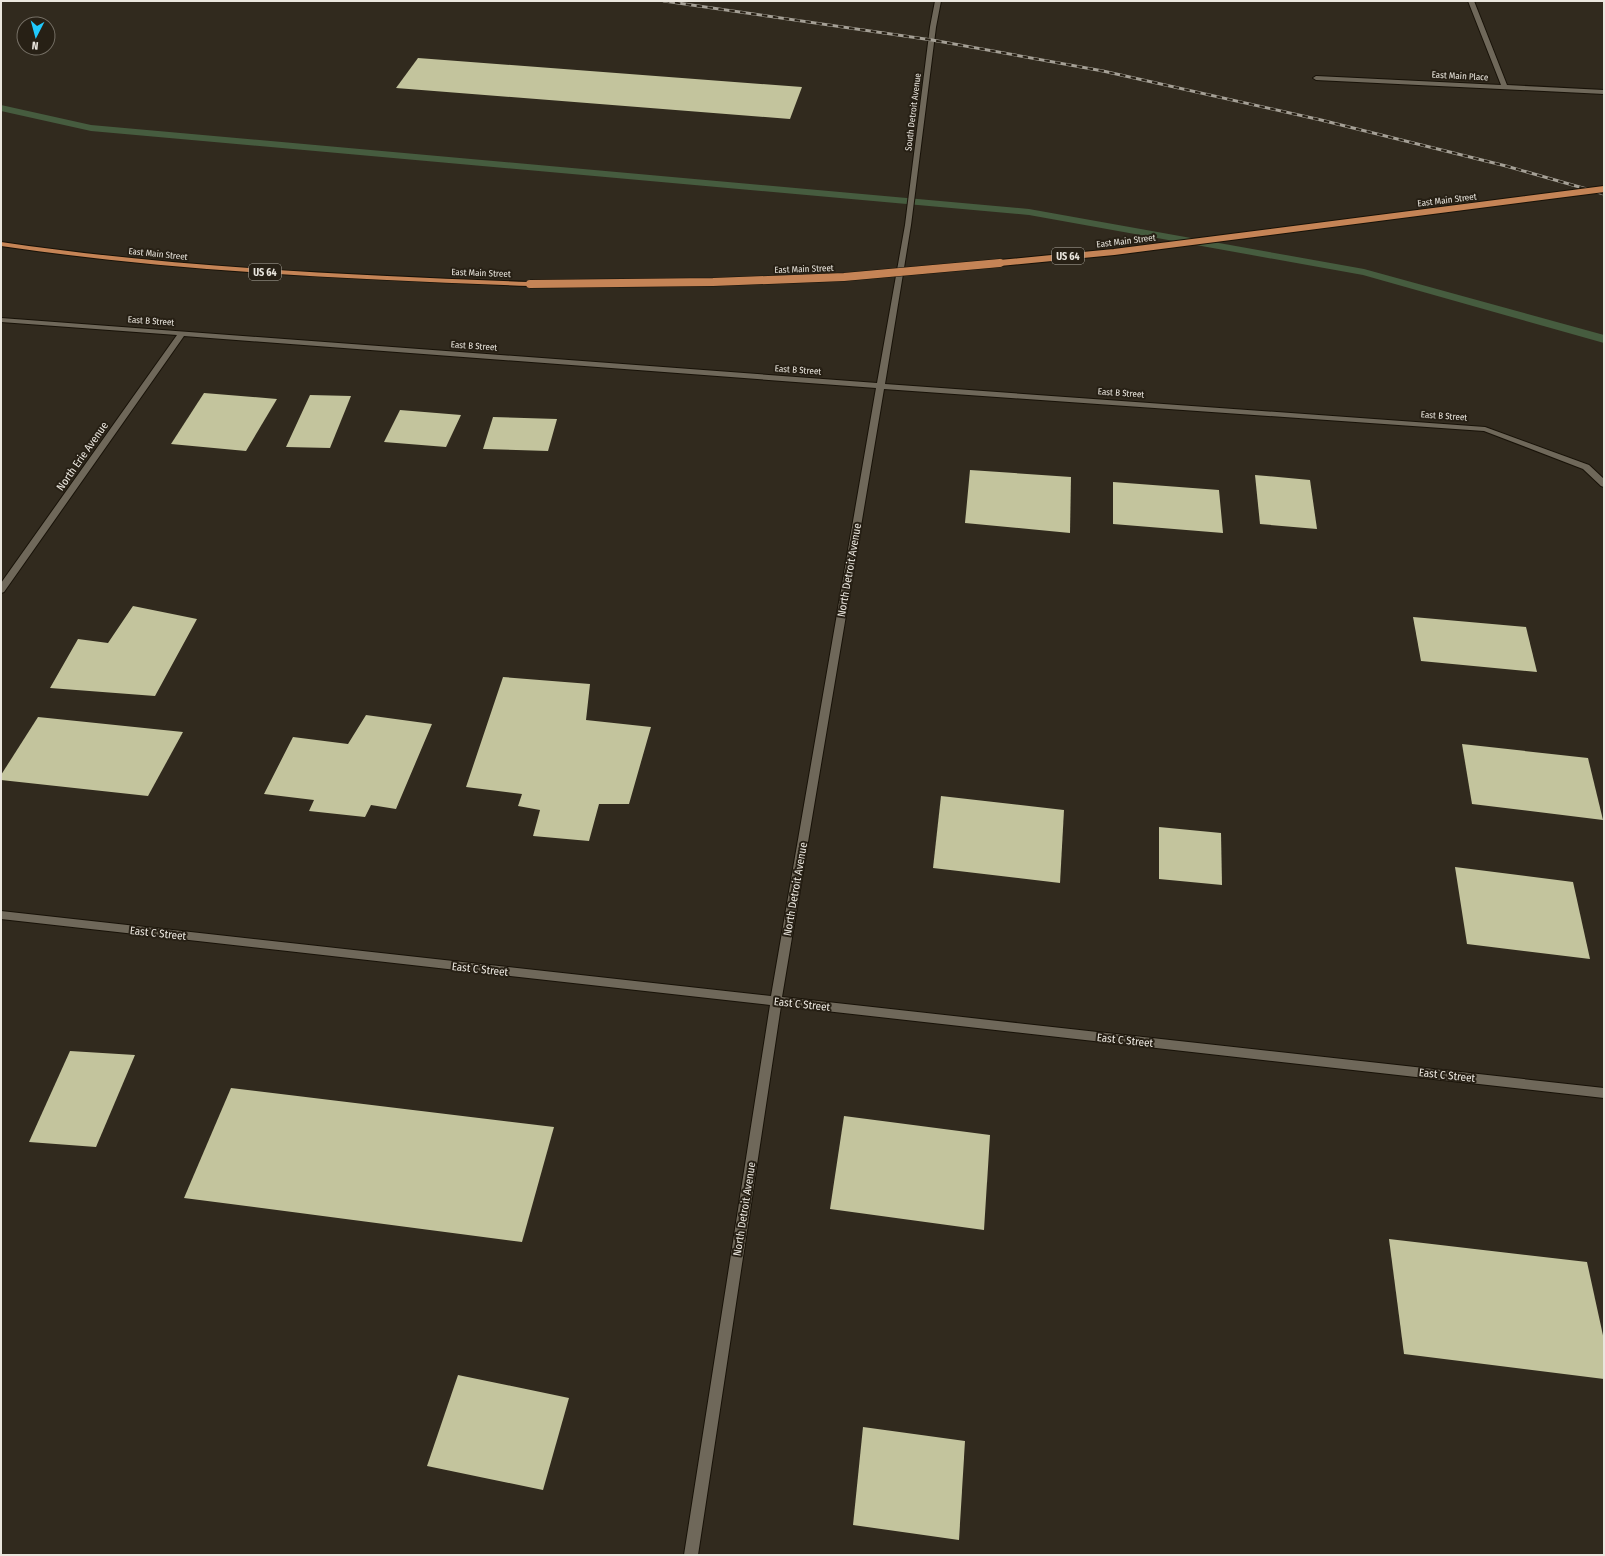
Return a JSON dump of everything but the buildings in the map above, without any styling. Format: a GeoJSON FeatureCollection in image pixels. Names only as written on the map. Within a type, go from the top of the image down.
{"type":"FeatureCollection","features":[{"type":"Feature","properties":{"kind":"main road","name":"East Main Street"},"geometry":{"type":"LineString","coordinates":[[1,244],[163,264],[312,276],[530,284],[728,281],[844,276],[1114,252],[1604,189]]}},
{"type":"Feature","properties":{"kind":"street","name":"South Detroit Avenue"},"geometry":{"type":"LineString","coordinates":[[908,225],[938,1]]}},
{"type":"Feature","properties":{"kind":"street"},"geometry":{"type":"LineString","coordinates":[[1471,1],[1505,87]]}},
{"type":"Feature","properties":{"kind":"street","name":"East Main Place"},"geometry":{"type":"LineString","coordinates":[[1316,78],[1604,92]]}},
{"type":"Feature","properties":{"kind":"street","name":"North Detroit Avenue"},"geometry":{"type":"LineString","coordinates":[[691,1555],[776,1002],[908,225]]}},
{"type":"Feature","properties":{"kind":"street","name":"East B Street"},"geometry":{"type":"LineString","coordinates":[[1,320],[880,386],[1485,429],[1586,467],[1604,484]]}},
{"type":"Feature","properties":{"kind":"street","name":"North Erie Avenue"},"geometry":{"type":"LineString","coordinates":[[1,590],[182,334]]}},
{"type":"Feature","properties":{"kind":"street","name":"East C Street"},"geometry":{"type":"LineString","coordinates":[[1,916],[1604,1093]]}},
{"type":"Feature","properties":{"kind":"waterway"},"geometry":{"type":"LineString","coordinates":[[1,108],[91,128],[1029,212],[1364,272],[1604,339]]}},
{"type":"Feature","properties":{"kind":"railway"},"geometry":{"type":"LineString","coordinates":[[664,1],[932,40],[1103,71],[1321,120],[1506,166],[1604,194]]}}]}
